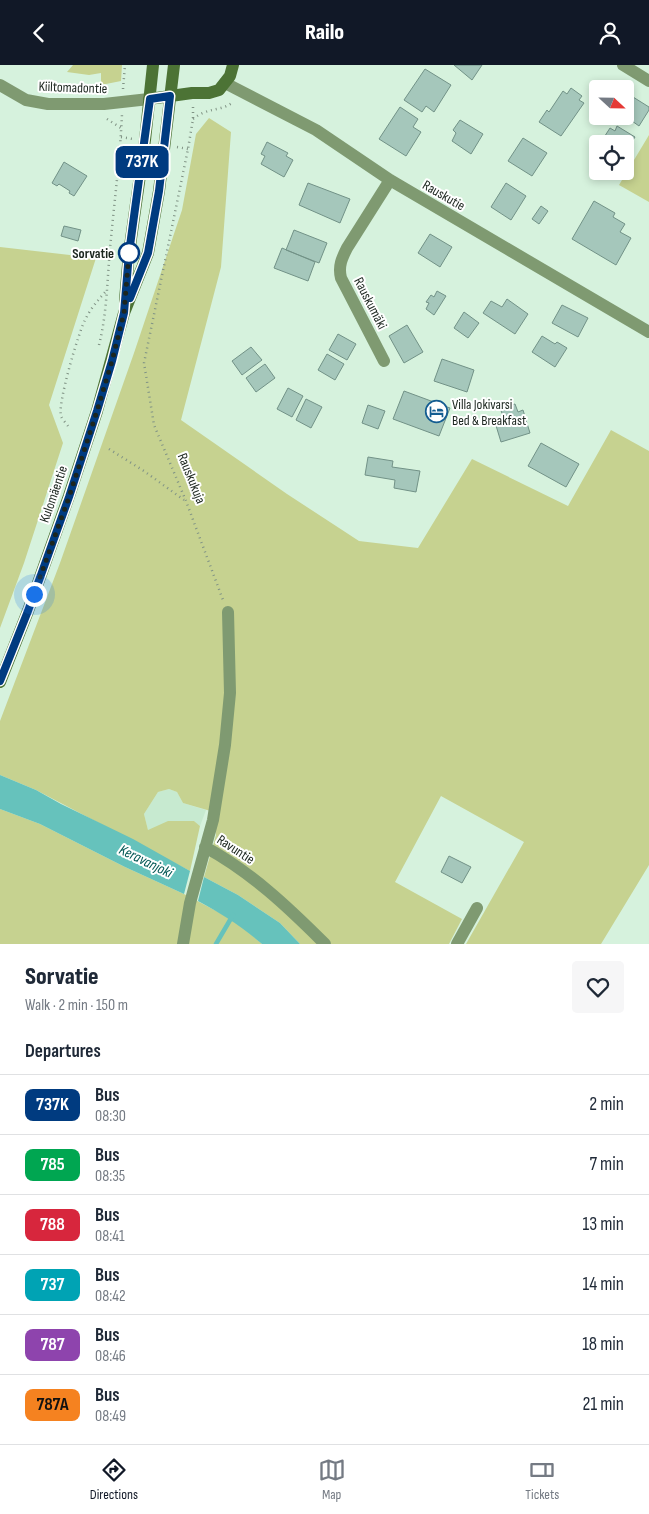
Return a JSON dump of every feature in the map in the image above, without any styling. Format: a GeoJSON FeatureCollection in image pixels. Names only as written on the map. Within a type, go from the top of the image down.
{"type":"FeatureCollection","features":[{"type":"Feature","properties":{"kind":"main road","name":"Kulomäentie"},"geometry":{"type":"LineString","coordinates":[[124,313],[129,253],[153,65]]}},
{"type":"Feature","properties":{"kind":"main road","name":"Kulomäentie"},"geometry":{"type":"LineString","coordinates":[[0,681],[28,611],[69,497],[97,411],[124,313],[148,253],[159,191],[174,65]]}},
{"type":"Feature","properties":{"kind":"main road"},"geometry":{"type":"LineString","coordinates":[[150,99],[209,93],[219,90],[230,76],[233,65]]}},
{"type":"Feature","properties":{"kind":"street"},"geometry":{"type":"LineString","coordinates":[[623,65],[649,81]]}},
{"type":"Feature","properties":{"kind":"street","name":"Rauskutie"},"geometry":{"type":"LineString","coordinates":[[225,83],[316,130],[390,181],[649,332]]}},
{"type":"Feature","properties":{"kind":"street","name":"Kiiltomadontie"},"geometry":{"type":"LineString","coordinates":[[0,85],[26,100],[48,104],[104,104],[150,99]]}},
{"type":"Feature","properties":{"kind":"street","name":"Rauskumäki"},"geometry":{"type":"LineString","coordinates":[[384,361],[341,278],[339,270],[341,259],[347,248],[390,181]]}},
{"type":"Feature","properties":{"kind":"street"},"geometry":{"type":"LineString","coordinates":[[205,847],[224,754],[230,693],[228,612]]}},
{"type":"Feature","properties":{"kind":"street","name":"Ravuntie"},"geometry":{"type":"LineString","coordinates":[[183,944],[190,903],[205,847],[230,860],[265,887],[325,944]]}},
{"type":"Feature","properties":{"kind":"street"},"geometry":{"type":"LineString","coordinates":[[457,944],[477,908]]}},
{"type":"Feature","properties":{"kind":"path"},"geometry":{"type":"LineString","coordinates":[[98,350],[105,322],[122,128],[125,65]]}},
{"type":"Feature","properties":{"kind":"path"},"geometry":{"type":"LineString","coordinates":[[103,117],[122,128]]}},
{"type":"Feature","properties":{"kind":"path","name":"Rauskukuja"},"geometry":{"type":"LineString","coordinates":[[193,119],[144,363],[154,425],[186,501],[228,612]]}},
{"type":"Feature","properties":{"kind":"path"},"geometry":{"type":"LineString","coordinates":[[68,425],[61,415],[60,405],[82,325],[95,304],[108,289]]}},
{"type":"Feature","properties":{"kind":"path"},"geometry":{"type":"LineString","coordinates":[[108,449],[144,471],[186,501]]}},
{"type":"Feature","properties":{"kind":"shaded area"},"geometry":{"type":"Polygon","coordinates":[[[169,789],[177,792],[183,803],[206,810],[200,826],[194,821],[148,830],[144,814],[158,792],[169,789]]]}},
{"type":"Feature","properties":{"kind":"green space"},"geometry":{"type":"Polygon","coordinates":[[[73,65],[122,65],[121,81],[101,85],[101,73],[89,75],[67,72],[73,65]]]}},
{"type":"Feature","properties":{"kind":"green space"},"geometry":{"type":"Polygon","coordinates":[[[209,118],[231,132],[221,267],[181,420],[287,494],[359,541],[418,548],[472,459],[568,506],[611,430],[649,451],[649,865],[601,944],[466,944],[524,842],[441,796],[395,882],[462,919],[449,944],[300,944],[280,923],[238,895],[204,877],[216,835],[213,820],[214,812],[183,803],[177,792],[169,789],[158,792],[144,814],[148,830],[168,821],[194,821],[200,826],[190,871],[36,790],[0,775],[0,721],[60,563],[182,210],[196,134],[209,118]]]}},
{"type":"Feature","properties":{"kind":"green space"},"geometry":{"type":"Polygon","coordinates":[[[649,135],[649,202],[619,185],[622,180],[634,180],[634,160],[649,135]]]}},
{"type":"Feature","properties":{"kind":"green space"},"geometry":{"type":"Polygon","coordinates":[[[0,247],[96,258],[49,405],[63,443],[24,563],[0,628],[0,247]]]}},
{"type":"Feature","properties":{"kind":"green space"},"geometry":{"type":"Polygon","coordinates":[[[0,809],[40,824],[125,867],[184,894],[222,914],[245,929],[262,944],[0,944],[0,809]]]}},
{"type":"Feature","properties":{"kind":"water","name":"Keravanjoki"},"geometry":{"type":"Polygon","coordinates":[[[0,775],[36,790],[133,839],[190,871],[184,894],[125,867],[40,824],[0,809],[0,775]]]}},
{"type":"Feature","properties":{"kind":"water"},"geometry":{"type":"Polygon","coordinates":[[[204,877],[238,895],[280,923],[300,944],[262,944],[215,910],[198,901],[204,877]]]}},
{"type":"Feature","properties":{"kind":"building"},"geometry":{"type":"Polygon","coordinates":[[[454,65],[482,65],[472,80],[454,65]]]}},
{"type":"Feature","properties":{"kind":"building"},"geometry":{"type":"Polygon","coordinates":[[[425,69],[451,85],[434,112],[426,106],[422,112],[404,100],[425,69]]]}},
{"type":"Feature","properties":{"kind":"building"},"geometry":{"type":"Polygon","coordinates":[[[571,88],[582,96],[579,100],[584,103],[561,136],[539,122],[547,110],[549,112],[563,91],[567,94],[571,88]]]}},
{"type":"Feature","properties":{"kind":"building"},"geometry":{"type":"Polygon","coordinates":[[[634,98],[649,107],[639,126],[634,122],[634,98]]]}},
{"type":"Feature","properties":{"kind":"building"},"geometry":{"type":"Polygon","coordinates":[[[400,107],[418,119],[413,127],[421,132],[406,156],[379,139],[400,107]]]}},
{"type":"Feature","properties":{"kind":"building"},"geometry":{"type":"Polygon","coordinates":[[[460,120],[483,134],[471,154],[452,141],[456,133],[453,130],[460,120]]]}},
{"type":"Feature","properties":{"kind":"building"},"geometry":{"type":"Polygon","coordinates":[[[617,126],[632,135],[606,135],[610,128],[615,131],[617,126]]]}},
{"type":"Feature","properties":{"kind":"building"},"geometry":{"type":"Polygon","coordinates":[[[523,138],[547,153],[532,176],[508,161],[523,138]]]}},
{"type":"Feature","properties":{"kind":"building"},"geometry":{"type":"Polygon","coordinates":[[[267,142],[288,153],[286,156],[293,160],[284,177],[261,164],[265,156],[261,154],[267,142]]]}},
{"type":"Feature","properties":{"kind":"building"},"geometry":{"type":"Polygon","coordinates":[[[64,162],[87,176],[74,196],[59,184],[57,186],[52,183],[64,162]]]}},
{"type":"Feature","properties":{"kind":"building"},"geometry":{"type":"Polygon","coordinates":[[[308,183],[350,199],[340,223],[299,205],[308,183]]]}},
{"type":"Feature","properties":{"kind":"building"},"geometry":{"type":"Polygon","coordinates":[[[506,183],[526,196],[511,220],[491,207],[506,183]]]}},
{"type":"Feature","properties":{"kind":"building"},"geometry":{"type":"Polygon","coordinates":[[[594,201],[615,213],[613,217],[625,224],[620,232],[631,238],[616,265],[572,239],[594,201]]]}},
{"type":"Feature","properties":{"kind":"building"},"geometry":{"type":"Polygon","coordinates":[[[541,206],[548,211],[539,224],[532,219],[541,206]]]}},
{"type":"Feature","properties":{"kind":"building"},"geometry":{"type":"Polygon","coordinates":[[[64,226],[81,230],[78,241],[61,236],[64,226]]]}},
{"type":"Feature","properties":{"kind":"building"},"geometry":{"type":"Polygon","coordinates":[[[294,230],[327,243],[319,263],[286,250],[294,230]]]}},
{"type":"Feature","properties":{"kind":"building"},"geometry":{"type":"Polygon","coordinates":[[[430,234],[452,247],[440,267],[418,253],[430,234]]]}},
{"type":"Feature","properties":{"kind":"building"},"geometry":{"type":"Polygon","coordinates":[[[282,248],[315,262],[308,281],[274,268],[282,248]]]}},
{"type":"Feature","properties":{"kind":"building"},"geometry":{"type":"Polygon","coordinates":[[[437,291],[446,296],[434,315],[426,309],[429,303],[426,302],[431,295],[434,297],[437,291]]]}},
{"type":"Feature","properties":{"kind":"building"},"geometry":{"type":"Polygon","coordinates":[[[507,299],[528,314],[515,334],[483,313],[491,301],[502,307],[507,299]]]}},
{"type":"Feature","properties":{"kind":"building"},"geometry":{"type":"Polygon","coordinates":[[[562,305],[588,318],[578,337],[552,323],[562,305]]]}},
{"type":"Feature","properties":{"kind":"building"},"geometry":{"type":"Polygon","coordinates":[[[464,312],[479,323],[468,338],[454,328],[464,312]]]}},
{"type":"Feature","properties":{"kind":"building"},"geometry":{"type":"Polygon","coordinates":[[[407,325],[423,352],[404,363],[389,336],[407,325]]]}},
{"type":"Feature","properties":{"kind":"building"},"geometry":{"type":"Polygon","coordinates":[[[338,334],[356,344],[347,360],[329,350],[338,334]]]}},
{"type":"Feature","properties":{"kind":"building"},"geometry":{"type":"Polygon","coordinates":[[[542,336],[555,344],[557,342],[567,348],[555,367],[532,352],[542,336]]]}},
{"type":"Feature","properties":{"kind":"building"},"geometry":{"type":"Polygon","coordinates":[[[251,347],[262,360],[242,375],[232,361],[251,347]]]}},
{"type":"Feature","properties":{"kind":"building"},"geometry":{"type":"Polygon","coordinates":[[[327,354],[344,364],[335,380],[318,370],[327,354]]]}},
{"type":"Feature","properties":{"kind":"building"},"geometry":{"type":"Polygon","coordinates":[[[442,359],[474,370],[467,392],[434,381],[442,359]]]}},
{"type":"Feature","properties":{"kind":"building"},"geometry":{"type":"Polygon","coordinates":[[[265,364],[275,378],[256,392],[246,378],[265,364]]]}},
{"type":"Feature","properties":{"kind":"building"},"geometry":{"type":"Polygon","coordinates":[[[288,388],[303,396],[292,417],[277,409],[288,388]]]}},
{"type":"Feature","properties":{"kind":"building"},"geometry":{"type":"Polygon","coordinates":[[[404,391],[450,408],[439,436],[393,419],[404,391]]]}},
{"type":"Feature","properties":{"kind":"building"},"geometry":{"type":"Polygon","coordinates":[[[306,399],[322,407],[311,428],[296,420],[306,399]]]}},
{"type":"Feature","properties":{"kind":"building"},"geometry":{"type":"Polygon","coordinates":[[[515,404],[518,412],[523,410],[530,433],[501,442],[494,419],[503,416],[500,408],[515,404]]]}},
{"type":"Feature","properties":{"kind":"building"},"geometry":{"type":"Polygon","coordinates":[[[368,405],[385,411],[378,429],[362,423],[368,405]]]}},
{"type":"Feature","properties":{"kind":"building"},"geometry":{"type":"Polygon","coordinates":[[[541,443],[579,464],[566,487],[528,466],[541,443]]]}},
{"type":"Feature","properties":{"kind":"building"},"geometry":{"type":"Polygon","coordinates":[[[368,457],[393,461],[392,467],[420,471],[416,492],[394,488],[395,480],[365,475],[368,457]]]}},
{"type":"Feature","properties":{"kind":"building"},"geometry":{"type":"Polygon","coordinates":[[[449,856],[471,867],[462,883],[441,872],[449,856]]]}},
{"type":"Feature","properties":{"kind":"waterway"},"geometry":{"type":"LineString","coordinates":[[216,944],[233,915]]}},
{"type":"Feature","properties":{"kind":"bus line","name":"737K"},"geometry":{"type":"LineString","coordinates":[[0,681],[28,611],[69,497],[112,361],[124,313],[129,253],[150,99],[170,96],[159,191],[148,253],[130,298]]}},
{"type":"Feature","properties":{"kind":"place","name":"Sorvatie"},"geometry":{"type":"Point","coordinates":[129,253]}},
{"type":"Feature","properties":{"kind":"place","name":"Villa Jokivarsi Bed & Breakfast"},"geometry":{"type":"Point","coordinates":[436,412]}},
{"type":"Feature","properties":{"kind":"route"},"geometry":{"type":"LineString","coordinates":[[34,594],[69,497],[112,361],[124,313],[129,253]]}}]}
